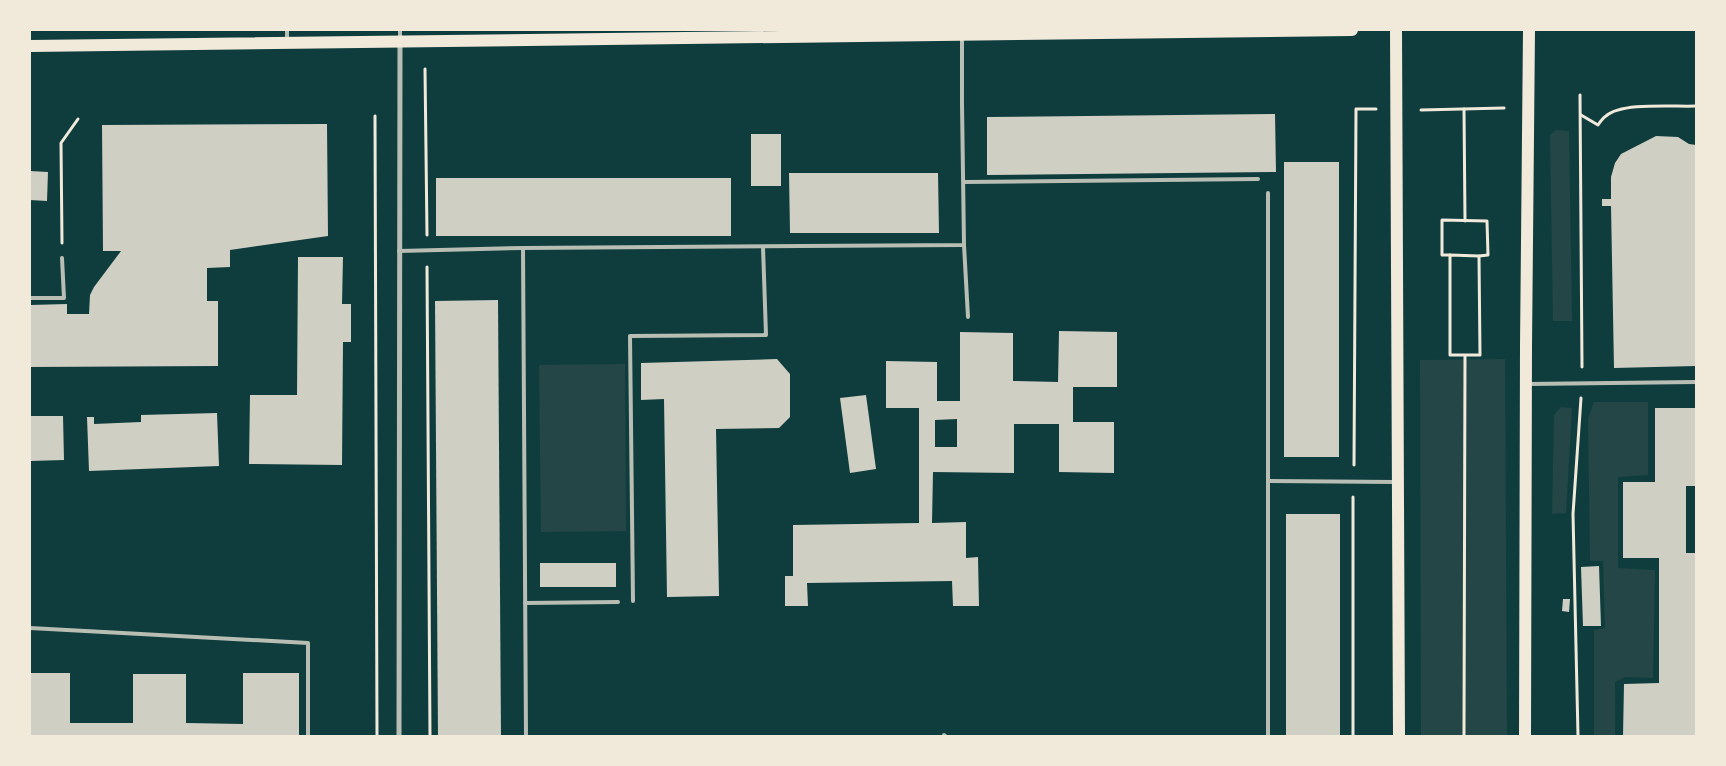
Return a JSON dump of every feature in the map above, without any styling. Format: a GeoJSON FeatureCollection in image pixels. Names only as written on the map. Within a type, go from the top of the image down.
{"type":"FeatureCollection","features":[{"type":"Feature","properties":{"kind":"main road"},"geometry":{"type":"LineString","coordinates":[[30,46],[287,36],[962,35],[1001,32],[1352,30]]}},
{"type":"Feature","properties":{"kind":"main road"},"geometry":{"type":"LineString","coordinates":[[1396,30],[1399,736]]}},
{"type":"Feature","properties":{"kind":"main road"},"geometry":{"type":"LineString","coordinates":[[1525,736],[1529,30]]}},
{"type":"Feature","properties":{"kind":"street"},"geometry":{"type":"LineString","coordinates":[[399,736],[400,36]]}},
{"type":"Feature","properties":{"kind":"lane"},"geometry":{"type":"LineString","coordinates":[[962,35],[964,245],[968,317]]}},
{"type":"Feature","properties":{"kind":"lane"},"geometry":{"type":"LineString","coordinates":[[964,182],[1258,179]]}},
{"type":"Feature","properties":{"kind":"lane"},"geometry":{"type":"LineString","coordinates":[[1268,194],[1268,736]]}},
{"type":"Feature","properties":{"kind":"lane"},"geometry":{"type":"LineString","coordinates":[[399,251],[523,248],[964,245]]}},
{"type":"Feature","properties":{"kind":"lane"},"geometry":{"type":"LineString","coordinates":[[633,601],[630,336],[766,335],[762,247]]}},
{"type":"Feature","properties":{"kind":"lane"},"geometry":{"type":"LineString","coordinates":[[523,248],[526,736]]}},
{"type":"Feature","properties":{"kind":"lane"},"geometry":{"type":"LineString","coordinates":[[30,298],[64,298],[62,258]]}},
{"type":"Feature","properties":{"kind":"lane"},"geometry":{"type":"LineString","coordinates":[[1526,384],[1696,382]]}},
{"type":"Feature","properties":{"kind":"lane"},"geometry":{"type":"LineString","coordinates":[[1268,482],[1397,482]]}},
{"type":"Feature","properties":{"kind":"lane"},"geometry":{"type":"LineString","coordinates":[[525,603],[618,602]]}},
{"type":"Feature","properties":{"kind":"lane"},"geometry":{"type":"LineString","coordinates":[[30,628],[308,643],[308,736]]}},
{"type":"Feature","properties":{"kind":"path"},"geometry":{"type":"LineString","coordinates":[[425,69],[430,736]]}},
{"type":"Feature","properties":{"kind":"path"},"geometry":{"type":"LineString","coordinates":[[1578,736],[1573,514],[1582,383],[1580,95]]}},
{"type":"Feature","properties":{"kind":"path"},"geometry":{"type":"LineString","coordinates":[[1580,115],[1598,125],[1606,116],[1628,107],[1696,106]]}},
{"type":"Feature","properties":{"kind":"path"},"geometry":{"type":"LineString","coordinates":[[1421,110],[1504,108]]}},
{"type":"Feature","properties":{"kind":"path"},"geometry":{"type":"LineString","coordinates":[[1353,736],[1356,109],[1376,109]]}},
{"type":"Feature","properties":{"kind":"path"},"geometry":{"type":"LineString","coordinates":[[1464,110],[1465,221]]}},
{"type":"Feature","properties":{"kind":"path"},"geometry":{"type":"LineString","coordinates":[[375,116],[377,736]]}},
{"type":"Feature","properties":{"kind":"path"},"geometry":{"type":"LineString","coordinates":[[62,258],[61,143],[78,119]]}},
{"type":"Feature","properties":{"kind":"path"},"geometry":{"type":"LineString","coordinates":[[1442,220],[1465,221],[1487,221],[1488,255],[1442,255],[1442,220]]}},
{"type":"Feature","properties":{"kind":"path"},"geometry":{"type":"LineString","coordinates":[[1450,255],[1450,355],[1464,358],[1480,355],[1480,256]]}},
{"type":"Feature","properties":{"kind":"path"},"geometry":{"type":"LineString","coordinates":[[1464,358],[1464,736]]}},
{"type":"Feature","properties":{"kind":"shaded area"},"geometry":{"type":"Polygon","coordinates":[[[1556,130],[1569,131],[1572,321],[1553,321],[1550,135],[1556,130]]]}},
{"type":"Feature","properties":{"kind":"shaded area"},"geometry":{"type":"Polygon","coordinates":[[[1505,359],[1507,736],[1421,736],[1420,360],[1505,359]]]}},
{"type":"Feature","properties":{"kind":"shaded area"},"geometry":{"type":"Polygon","coordinates":[[[625,364],[626,531],[541,532],[539,365],[625,364]]]}},
{"type":"Feature","properties":{"kind":"shaded area"},"geometry":{"type":"Polygon","coordinates":[[[1594,402],[1648,402],[1648,475],[1618,477],[1618,568],[1655,570],[1653,678],[1625,677],[1615,682],[1615,736],[1594,736],[1594,630],[1605,628],[1603,561],[1590,561],[1588,419],[1594,402]]]}},
{"type":"Feature","properties":{"kind":"shaded area"},"geometry":{"type":"Polygon","coordinates":[[[1561,407],[1572,408],[1566,513],[1552,514],[1554,415],[1561,407]]]}},
{"type":"Feature","properties":{"kind":"building"},"geometry":{"type":"Polygon","coordinates":[[[1275,114],[1276,172],[987,175],[987,117],[1275,114]]]}},
{"type":"Feature","properties":{"kind":"building"},"geometry":{"type":"Polygon","coordinates":[[[327,124],[328,236],[230,250],[230,267],[207,268],[207,301],[218,301],[218,366],[30,367],[30,305],[67,304],[67,314],[89,314],[90,295],[94,287],[121,251],[103,251],[102,125],[327,124]]]}},
{"type":"Feature","properties":{"kind":"building"},"geometry":{"type":"Polygon","coordinates":[[[751,134],[781,134],[781,186],[751,186],[751,134]]]}},
{"type":"Feature","properties":{"kind":"building"},"geometry":{"type":"Polygon","coordinates":[[[1656,136],[1678,137],[1689,144],[1696,145],[1696,366],[1614,368],[1611,206],[1602,206],[1602,199],[1611,199],[1611,177],[1615,163],[1621,154],[1656,136]]]}},
{"type":"Feature","properties":{"kind":"building"},"geometry":{"type":"Polygon","coordinates":[[[1284,162],[1339,162],[1339,457],[1284,457],[1284,162]]]}},
{"type":"Feature","properties":{"kind":"building"},"geometry":{"type":"Polygon","coordinates":[[[30,171],[48,172],[47,201],[30,200],[30,171]]]}},
{"type":"Feature","properties":{"kind":"building"},"geometry":{"type":"Polygon","coordinates":[[[789,173],[938,173],[939,233],[790,233],[789,173]]]}},
{"type":"Feature","properties":{"kind":"building"},"geometry":{"type":"Polygon","coordinates":[[[436,178],[731,178],[731,236],[436,236],[436,178]]]}},
{"type":"Feature","properties":{"kind":"building"},"geometry":{"type":"Polygon","coordinates":[[[298,257],[343,257],[342,304],[351,304],[351,342],[343,342],[342,465],[249,464],[250,395],[297,395],[298,257]]]}},
{"type":"Feature","properties":{"kind":"building"},"geometry":{"type":"Polygon","coordinates":[[[498,300],[501,736],[438,736],[435,301],[498,300]]]}},
{"type":"Feature","properties":{"kind":"building"},"geometry":{"type":"Polygon","coordinates":[[[1059,331],[1117,332],[1117,387],[1073,387],[1073,422],[1114,422],[1114,473],[1059,472],[1059,424],[1014,424],[1014,473],[933,472],[932,523],[966,522],[966,558],[978,557],[979,606],[953,606],[952,581],[807,583],[808,606],[785,606],[785,576],[793,576],[793,525],[919,523],[919,408],[886,408],[886,361],[937,362],[937,401],[960,401],[960,332],[1013,333],[1013,381],[1058,382],[1059,331]],[[957,419],[935,420],[935,447],[957,447],[957,419]]]}},
{"type":"Feature","properties":{"kind":"building"},"geometry":{"type":"Polygon","coordinates":[[[777,359],[790,374],[790,417],[779,428],[716,429],[719,596],[667,597],[664,399],[641,400],[641,363],[777,359]]]}},
{"type":"Feature","properties":{"kind":"building"},"geometry":{"type":"Polygon","coordinates":[[[866,395],[876,469],[850,473],[840,398],[866,395]]]}},
{"type":"Feature","properties":{"kind":"building"},"geometry":{"type":"Polygon","coordinates":[[[1655,408],[1696,408],[1696,486],[1686,486],[1686,553],[1696,553],[1696,736],[1623,736],[1624,684],[1659,683],[1659,558],[1623,558],[1623,482],[1655,482],[1655,408]]]}},
{"type":"Feature","properties":{"kind":"building"},"geometry":{"type":"Polygon","coordinates":[[[217,413],[219,466],[89,471],[87,417],[94,417],[94,424],[141,422],[141,415],[217,413]]]}},
{"type":"Feature","properties":{"kind":"building"},"geometry":{"type":"Polygon","coordinates":[[[30,416],[63,416],[64,460],[30,461],[30,416]]]}},
{"type":"Feature","properties":{"kind":"building"},"geometry":{"type":"Polygon","coordinates":[[[1286,514],[1340,514],[1340,736],[1286,736],[1286,514]]]}},
{"type":"Feature","properties":{"kind":"building"},"geometry":{"type":"Polygon","coordinates":[[[540,563],[616,563],[616,587],[540,587],[540,563]]]}},
{"type":"Feature","properties":{"kind":"building"},"geometry":{"type":"Polygon","coordinates":[[[1599,566],[1601,626],[1583,626],[1581,567],[1599,566]]]}},
{"type":"Feature","properties":{"kind":"building"},"geometry":{"type":"Polygon","coordinates":[[[1563,599],[1570,599],[1569,612],[1562,611],[1563,599]]]}},
{"type":"Feature","properties":{"kind":"building"},"geometry":{"type":"Polygon","coordinates":[[[30,673],[70,673],[70,723],[133,723],[133,674],[186,674],[186,723],[243,724],[243,673],[299,673],[299,736],[30,736],[30,673]]]}}]}
